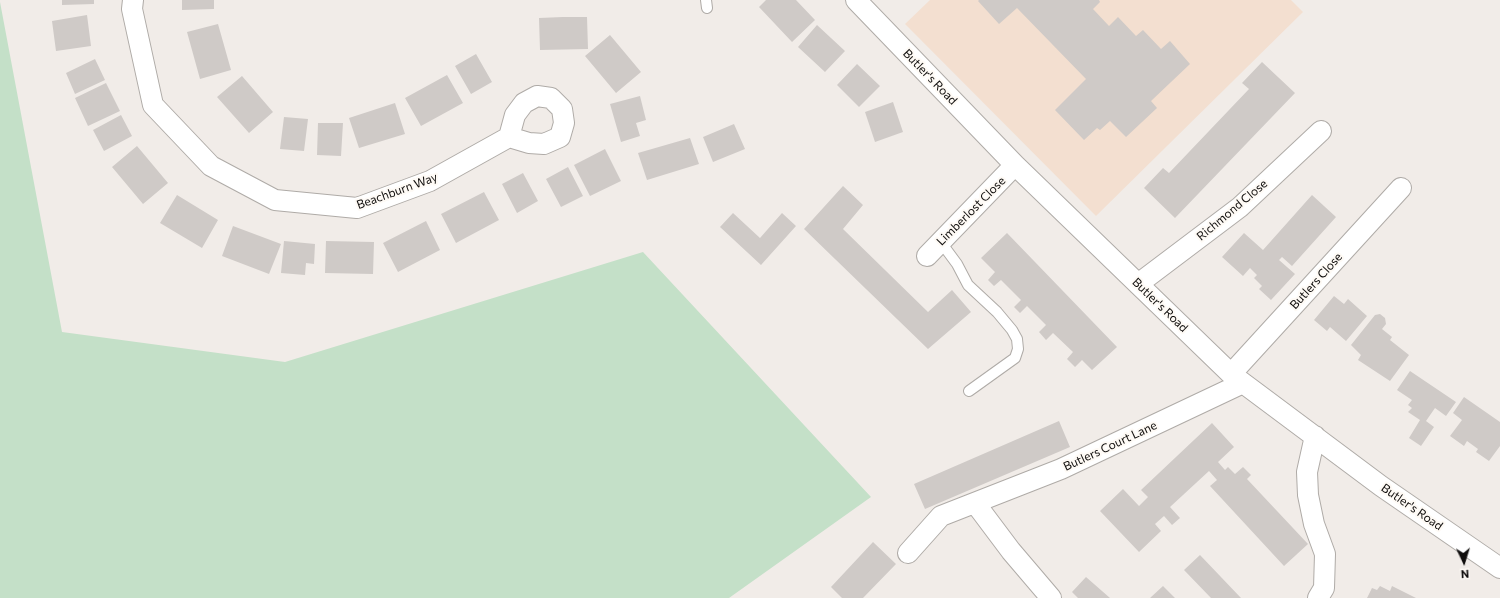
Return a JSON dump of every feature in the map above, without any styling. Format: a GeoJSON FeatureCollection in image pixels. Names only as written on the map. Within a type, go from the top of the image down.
{"type":"FeatureCollection","features":[{"type":"Feature","properties":{"kind":"street","name":"Beachburn Way"},"geometry":{"type":"LineString","coordinates":[[133,0],[132,8],[153,105],[211,166],[274,200],[357,208],[430,181],[509,137]]}},
{"type":"Feature","properties":{"kind":"street","name":"Butler's Road"},"geometry":{"type":"LineString","coordinates":[[856,0],[1015,165],[1237,378],[1381,486],[1500,568]]}},
{"type":"Feature","properties":{"kind":"street","name":"Richmond Close"},"geometry":{"type":"LineString","coordinates":[[1138,284],[1240,207],[1321,131]]}},
{"type":"Feature","properties":{"kind":"street","name":"Limberlost Close"},"geometry":{"type":"LineString","coordinates":[[927,256],[1015,165]]}},
{"type":"Feature","properties":{"kind":"street","name":"Butlers Close"},"geometry":{"type":"LineString","coordinates":[[1237,378],[1401,188]]}},
{"type":"Feature","properties":{"kind":"street","name":"Butlers Court Lane"},"geometry":{"type":"LineString","coordinates":[[908,553],[941,516],[1061,469],[1237,378]]}},
{"type":"Feature","properties":{"kind":"street"},"geometry":{"type":"LineString","coordinates":[[1315,436],[1307,472],[1308,495],[1314,524],[1325,554],[1324,588],[1318,598]]}},
{"type":"Feature","properties":{"kind":"street"},"geometry":{"type":"LineString","coordinates":[[975,503],[1011,551],[1050,598]]}},
{"type":"Feature","properties":{"kind":"lane"},"geometry":{"type":"LineString","coordinates":[[940,241],[957,264],[968,285],[997,312],[1012,330],[1017,339],[1018,349],[1015,358],[969,391]]}},
{"type":"Feature","properties":{"kind":"shaded area"},"geometry":{"type":"Polygon","coordinates":[[[930,0],[1291,0],[1303,12],[1096,216],[905,24],[930,0]]]}},
{"type":"Feature","properties":{"kind":"green space"},"geometry":{"type":"Polygon","coordinates":[[[0,2],[62,332],[285,362],[643,252],[871,497],[729,598],[0,598],[0,2]]]}},
{"type":"Feature","properties":{"kind":"building"},"geometry":{"type":"Polygon","coordinates":[[[62,0],[94,0],[94,4],[62,5],[62,0]]]}},
{"type":"Feature","properties":{"kind":"building"},"geometry":{"type":"Polygon","coordinates":[[[182,0],[214,0],[214,9],[182,10],[182,0]]]}},
{"type":"Feature","properties":{"kind":"building"},"geometry":{"type":"Polygon","coordinates":[[[766,0],[796,0],[815,20],[792,42],[759,7],[766,0]]]}},
{"type":"Feature","properties":{"kind":"building"},"geometry":{"type":"Polygon","coordinates":[[[1099,0],[1100,2],[1093,9],[1109,26],[1118,17],[1136,36],[1143,30],[1161,49],[1170,41],[1190,64],[1151,101],[1157,108],[1126,137],[1110,121],[1100,130],[1097,128],[1084,140],[1055,110],[1086,79],[1017,8],[999,24],[978,1],[1099,0]]]}},
{"type":"Feature","properties":{"kind":"building"},"geometry":{"type":"Polygon","coordinates":[[[87,15],[91,46],[56,51],[52,21],[87,15]]]}},
{"type":"Feature","properties":{"kind":"building"},"geometry":{"type":"Polygon","coordinates":[[[587,17],[588,49],[540,50],[539,18],[587,17]]]}},
{"type":"Feature","properties":{"kind":"building"},"geometry":{"type":"Polygon","coordinates":[[[218,24],[231,70],[200,79],[187,32],[218,24]]]}},
{"type":"Feature","properties":{"kind":"building"},"geometry":{"type":"Polygon","coordinates":[[[817,25],[845,51],[825,72],[798,47],[817,25]]]}},
{"type":"Feature","properties":{"kind":"building"},"geometry":{"type":"Polygon","coordinates":[[[610,35],[641,72],[616,93],[585,56],[610,35]]]}},
{"type":"Feature","properties":{"kind":"building"},"geometry":{"type":"Polygon","coordinates":[[[476,54],[492,82],[471,94],[455,66],[476,54]]]}},
{"type":"Feature","properties":{"kind":"building"},"geometry":{"type":"Polygon","coordinates":[[[95,59],[105,80],[75,94],[66,73],[95,59]]]}},
{"type":"Feature","properties":{"kind":"building"},"geometry":{"type":"Polygon","coordinates":[[[1262,62],[1295,93],[1175,218],[1144,188],[1163,168],[1169,173],[1249,89],[1242,83],[1262,62]]]}},
{"type":"Feature","properties":{"kind":"building"},"geometry":{"type":"Polygon","coordinates":[[[857,64],[880,86],[859,107],[837,85],[857,64]]]}},
{"type":"Feature","properties":{"kind":"building"},"geometry":{"type":"Polygon","coordinates":[[[447,75],[463,103],[421,126],[405,98],[447,75]]]}},
{"type":"Feature","properties":{"kind":"building"},"geometry":{"type":"Polygon","coordinates":[[[242,76],[273,112],[249,133],[217,97],[242,76]]]}},
{"type":"Feature","properties":{"kind":"building"},"geometry":{"type":"Polygon","coordinates":[[[106,83],[120,111],[88,126],[75,98],[106,83]]]}},
{"type":"Feature","properties":{"kind":"building"},"geometry":{"type":"Polygon","coordinates":[[[640,96],[646,120],[636,123],[640,136],[621,142],[610,104],[640,96]]]}},
{"type":"Feature","properties":{"kind":"building"},"geometry":{"type":"Polygon","coordinates":[[[893,102],[903,132],[875,142],[865,112],[893,102]]]}},
{"type":"Feature","properties":{"kind":"building"},"geometry":{"type":"Polygon","coordinates":[[[395,103],[405,134],[359,148],[349,118],[395,103]]]}},
{"type":"Feature","properties":{"kind":"building"},"geometry":{"type":"Polygon","coordinates":[[[121,115],[132,136],[104,151],[93,130],[121,115]]]}},
{"type":"Feature","properties":{"kind":"building"},"geometry":{"type":"Polygon","coordinates":[[[284,117],[308,119],[304,151],[280,149],[284,117]]]}},
{"type":"Feature","properties":{"kind":"building"},"geometry":{"type":"Polygon","coordinates":[[[318,123],[343,123],[341,156],[317,155],[318,123]]]}},
{"type":"Feature","properties":{"kind":"building"},"geometry":{"type":"Polygon","coordinates":[[[734,124],[745,149],[713,162],[703,137],[734,124]]]}},
{"type":"Feature","properties":{"kind":"building"},"geometry":{"type":"Polygon","coordinates":[[[690,138],[699,164],[647,180],[638,153],[690,138]]]}},
{"type":"Feature","properties":{"kind":"building"},"geometry":{"type":"Polygon","coordinates":[[[137,146],[168,183],[143,204],[112,167],[137,146]]]}},
{"type":"Feature","properties":{"kind":"building"},"geometry":{"type":"Polygon","coordinates":[[[605,149],[621,181],[590,196],[574,165],[605,149]]]}},
{"type":"Feature","properties":{"kind":"building"},"geometry":{"type":"Polygon","coordinates":[[[568,167],[583,196],[561,207],[546,179],[568,167]]]}},
{"type":"Feature","properties":{"kind":"building"},"geometry":{"type":"Polygon","coordinates":[[[523,173],[538,201],[517,213],[502,184],[523,173]]]}},
{"type":"Feature","properties":{"kind":"building"},"geometry":{"type":"Polygon","coordinates":[[[843,186],[863,205],[843,229],[928,312],[952,290],[971,312],[928,349],[804,229],[843,186]]]}},
{"type":"Feature","properties":{"kind":"building"},"geometry":{"type":"Polygon","coordinates":[[[484,192],[499,220],[456,243],[441,214],[484,192]]]}},
{"type":"Feature","properties":{"kind":"building"},"geometry":{"type":"Polygon","coordinates":[[[177,195],[218,220],[202,248],[160,223],[177,195]]]}},
{"type":"Feature","properties":{"kind":"building"},"geometry":{"type":"Polygon","coordinates":[[[1312,195],[1336,217],[1292,266],[1282,257],[1279,260],[1295,274],[1271,300],[1259,289],[1262,286],[1254,278],[1257,275],[1250,268],[1243,276],[1222,257],[1244,233],[1263,250],[1312,195]]]}},
{"type":"Feature","properties":{"kind":"building"},"geometry":{"type":"Polygon","coordinates":[[[733,213],[760,238],[782,213],[796,226],[761,265],[720,227],[733,213]]]}},
{"type":"Feature","properties":{"kind":"building"},"geometry":{"type":"Polygon","coordinates":[[[426,221],[440,250],[398,272],[383,243],[426,221]]]}},
{"type":"Feature","properties":{"kind":"building"},"geometry":{"type":"Polygon","coordinates":[[[233,226],[281,244],[269,274],[222,256],[233,226]]]}},
{"type":"Feature","properties":{"kind":"building"},"geometry":{"type":"Polygon","coordinates":[[[1007,233],[1117,347],[1092,370],[1082,360],[1075,367],[1067,359],[1073,352],[1053,333],[1046,340],[1039,332],[1046,325],[1027,306],[1020,313],[1014,307],[1021,300],[1001,280],[994,286],[988,280],[995,272],[981,258],[1007,233]]]}},
{"type":"Feature","properties":{"kind":"building"},"geometry":{"type":"Polygon","coordinates":[[[284,241],[315,244],[314,264],[306,263],[305,275],[281,273],[284,241]]]}},
{"type":"Feature","properties":{"kind":"building"},"geometry":{"type":"Polygon","coordinates":[[[326,241],[374,242],[373,274],[325,273],[326,241]]]}},
{"type":"Feature","properties":{"kind":"building"},"geometry":{"type":"Polygon","coordinates":[[[1334,296],[1344,304],[1348,299],[1367,316],[1346,341],[1330,327],[1327,331],[1314,320],[1334,296]]]}},
{"type":"Feature","properties":{"kind":"building"},"geometry":{"type":"Polygon","coordinates":[[[1380,314],[1385,318],[1386,324],[1382,329],[1392,337],[1390,340],[1409,355],[1390,381],[1358,360],[1361,355],[1351,345],[1375,315],[1380,314]]]}},
{"type":"Feature","properties":{"kind":"building"},"geometry":{"type":"Polygon","coordinates":[[[1410,371],[1456,402],[1446,416],[1435,408],[1426,421],[1434,427],[1421,446],[1409,438],[1420,420],[1408,412],[1412,408],[1408,405],[1412,400],[1397,390],[1410,371]]]}},
{"type":"Feature","properties":{"kind":"building"},"geometry":{"type":"Polygon","coordinates":[[[1464,397],[1500,422],[1500,446],[1489,461],[1476,452],[1478,449],[1467,441],[1464,446],[1450,436],[1462,420],[1453,413],[1464,397]]]}},
{"type":"Feature","properties":{"kind":"building"},"geometry":{"type":"Polygon","coordinates":[[[1059,421],[1070,447],[925,509],[914,484],[1059,421]]]}},
{"type":"Feature","properties":{"kind":"building"},"geometry":{"type":"Polygon","coordinates":[[[1212,423],[1234,447],[1218,462],[1225,470],[1228,467],[1235,474],[1243,467],[1251,475],[1247,479],[1308,544],[1284,566],[1210,486],[1217,480],[1209,471],[1170,507],[1180,518],[1172,525],[1164,516],[1155,524],[1161,531],[1139,552],[1100,511],[1123,489],[1139,506],[1148,497],[1141,490],[1212,423]]]}},
{"type":"Feature","properties":{"kind":"building"},"geometry":{"type":"Polygon","coordinates":[[[873,542],[896,564],[863,598],[842,598],[831,587],[873,542]]]}},
{"type":"Feature","properties":{"kind":"building"},"geometry":{"type":"Polygon","coordinates":[[[1200,555],[1241,598],[1211,598],[1184,570],[1200,555]]]}},
{"type":"Feature","properties":{"kind":"building"},"geometry":{"type":"Polygon","coordinates":[[[1086,577],[1110,598],[1078,598],[1072,592],[1086,577]]]}},
{"type":"Feature","properties":{"kind":"building"},"geometry":{"type":"Polygon","coordinates":[[[1163,586],[1175,598],[1150,598],[1163,586]]]}},
{"type":"Feature","properties":{"kind":"building"},"geometry":{"type":"Polygon","coordinates":[[[1380,586],[1390,591],[1392,586],[1416,598],[1367,598],[1372,588],[1377,590],[1380,586]]]}}]}
